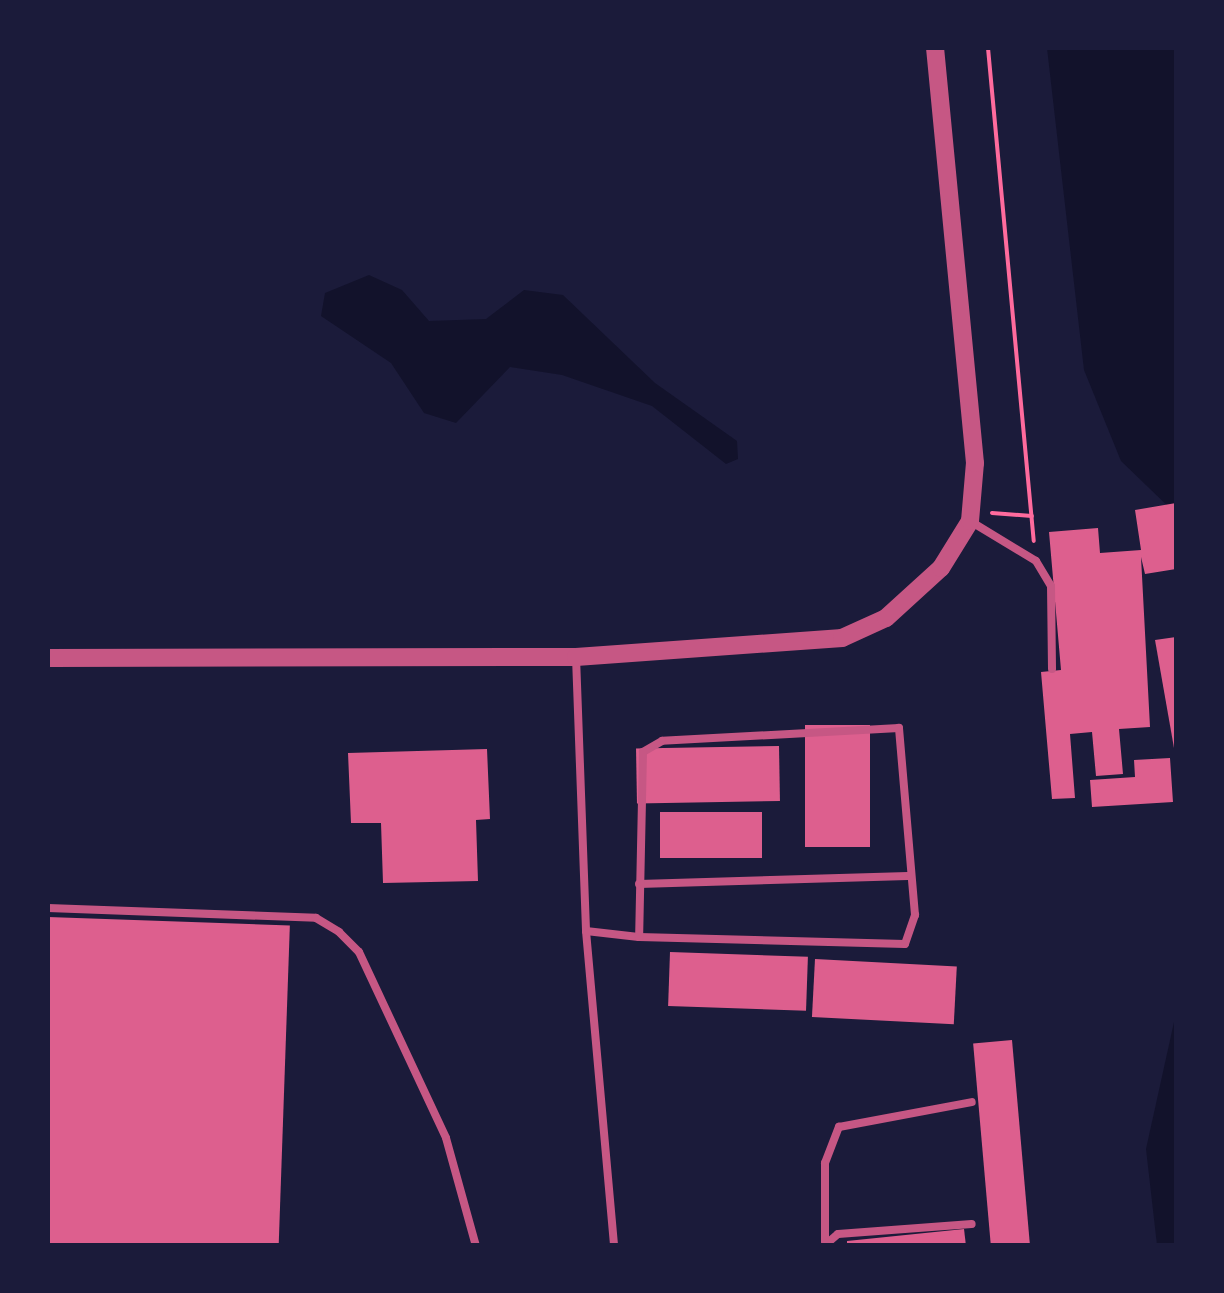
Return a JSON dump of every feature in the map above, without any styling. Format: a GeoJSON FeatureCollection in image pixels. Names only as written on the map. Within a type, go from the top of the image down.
{"type":"FeatureCollection","features":[{"type":"Feature","properties":{"kind":"street"},"geometry":{"type":"LineString","coordinates":[[48,658],[576,657],[842,638],[886,618],[927,581],[970,516],[975,463],[935,48]]}},
{"type":"Feature","properties":{"kind":"lane"},"geometry":{"type":"LineString","coordinates":[[970,516],[1036,561],[1052,586],[1052,668]]}},
{"type":"Feature","properties":{"kind":"lane"},"geometry":{"type":"LineString","coordinates":[[576,657],[586,930],[614,1246]]}},
{"type":"Feature","properties":{"kind":"lane"},"geometry":{"type":"LineString","coordinates":[[586,930],[640,937],[905,944],[915,915],[908,876],[906,740],[899,728],[819,729],[806,739],[662,741],[643,752],[640,937]]}},
{"type":"Feature","properties":{"kind":"lane"},"geometry":{"type":"LineString","coordinates":[[639,884],[908,876]]}},
{"type":"Feature","properties":{"kind":"lane"},"geometry":{"type":"LineString","coordinates":[[48,908],[316,918],[339,932],[359,952],[446,1138],[476,1246]]}},
{"type":"Feature","properties":{"kind":"lane"},"geometry":{"type":"LineString","coordinates":[[972,1102],[839,1127],[825,1163],[824,1244],[972,1224]]}},
{"type":"Feature","properties":{"kind":"path"},"geometry":{"type":"LineString","coordinates":[[988,48],[1036,561]]}},
{"type":"Feature","properties":{"kind":"path"},"geometry":{"type":"LineString","coordinates":[[970,516],[1032,516]]}},
{"type":"Feature","properties":{"kind":"shaded area"},"geometry":{"type":"Polygon","coordinates":[[[1047,48],[1176,48],[1176,514],[1121,461],[1084,370],[1047,48]]]}},
{"type":"Feature","properties":{"kind":"shaded area"},"geometry":{"type":"Polygon","coordinates":[[[369,275],[402,290],[429,321],[486,319],[524,290],[563,295],[655,383],[737,441],[738,459],[726,464],[652,406],[562,375],[510,367],[456,423],[424,413],[391,363],[321,316],[325,293],[369,275]]]}},
{"type":"Feature","properties":{"kind":"shaded area"},"geometry":{"type":"Polygon","coordinates":[[[1176,1013],[1176,1245],[1157,1245],[1146,1149],[1176,1013]]]}},
{"type":"Feature","properties":{"kind":"building"},"geometry":{"type":"Polygon","coordinates":[[[1176,503],[1176,569],[1145,574],[1141,557],[1150,727],[1119,729],[1123,774],[1096,776],[1092,732],[1070,734],[1075,798],[1052,799],[1041,672],[1061,670],[1049,532],[1098,528],[1100,553],[1141,550],[1135,510],[1176,503]]]}},
{"type":"Feature","properties":{"kind":"building"},"geometry":{"type":"Polygon","coordinates":[[[1176,637],[1176,748],[1174,748],[1155,640],[1176,637]]]}},
{"type":"Feature","properties":{"kind":"building"},"geometry":{"type":"Polygon","coordinates":[[[805,725],[870,725],[870,847],[805,847],[805,725]]]}},
{"type":"Feature","properties":{"kind":"building"},"geometry":{"type":"Polygon","coordinates":[[[779,746],[780,801],[637,803],[636,748],[779,746]]]}},
{"type":"Feature","properties":{"kind":"building"},"geometry":{"type":"Polygon","coordinates":[[[487,749],[490,819],[476,820],[478,881],[383,883],[381,823],[351,823],[348,753],[487,749]]]}},
{"type":"Feature","properties":{"kind":"building"},"geometry":{"type":"Polygon","coordinates":[[[1170,758],[1173,802],[1092,807],[1090,780],[1135,777],[1134,760],[1170,758]]]}},
{"type":"Feature","properties":{"kind":"building"},"geometry":{"type":"Polygon","coordinates":[[[660,812],[762,812],[762,858],[660,858],[660,812]]]}},
{"type":"Feature","properties":{"kind":"building"},"geometry":{"type":"Polygon","coordinates":[[[48,917],[290,925],[279,1246],[48,1246],[48,917]]]}},
{"type":"Feature","properties":{"kind":"building"},"geometry":{"type":"Polygon","coordinates":[[[670,952],[808,957],[806,1011],[668,1006],[670,952]]]}},
{"type":"Feature","properties":{"kind":"building"},"geometry":{"type":"Polygon","coordinates":[[[815,959],[957,966],[954,1024],[812,1017],[815,959]]]}},
{"type":"Feature","properties":{"kind":"building"},"geometry":{"type":"Polygon","coordinates":[[[1012,1040],[1030,1246],[991,1246],[973,1043],[1012,1040]]]}},
{"type":"Feature","properties":{"kind":"building"},"geometry":{"type":"Polygon","coordinates":[[[964,1229],[966,1246],[847,1246],[847,1241],[964,1229]]]}}]}
